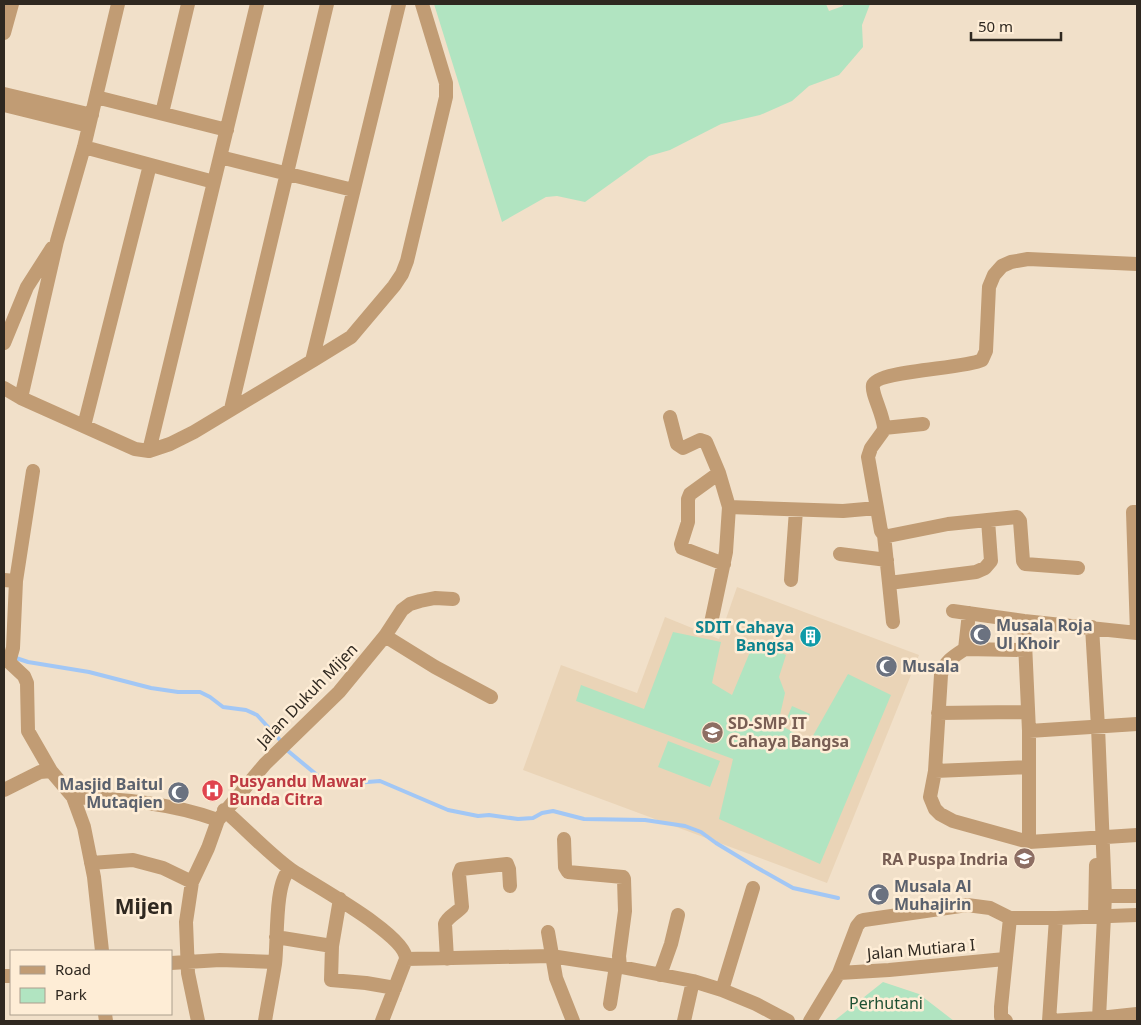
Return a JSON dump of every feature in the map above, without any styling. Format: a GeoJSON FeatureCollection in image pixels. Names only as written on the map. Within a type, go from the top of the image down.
{"type":"FeatureCollection","features":[{"type":"Feature","properties":{"kind":"street"},"geometry":{"type":"LineString","coordinates":[[4,33],[12,4]]}},
{"type":"Feature","properties":{"kind":"street"},"geometry":{"type":"LineString","coordinates":[[22,398],[57,241],[84,147],[118,4]]}},
{"type":"Feature","properties":{"kind":"street"},"geometry":{"type":"LineString","coordinates":[[162,113],[188,4]]}},
{"type":"Feature","properties":{"kind":"street"},"geometry":{"type":"LineString","coordinates":[[149,451],[257,4]]}},
{"type":"Feature","properties":{"kind":"street"},"geometry":{"type":"LineString","coordinates":[[232,408],[327,4]]}},
{"type":"Feature","properties":{"kind":"street"},"geometry":{"type":"LineString","coordinates":[[312,360],[399,4]]}},
{"type":"Feature","properties":{"kind":"street"},"geometry":{"type":"LineString","coordinates":[[4,388],[135,450],[149,451],[178,440],[351,337],[394,286],[408,261],[446,97],[446,83],[422,4]]}},
{"type":"Feature","properties":{"kind":"street"},"geometry":{"type":"LineString","coordinates":[[4,94],[90,121]]}},
{"type":"Feature","properties":{"kind":"street"},"geometry":{"type":"LineString","coordinates":[[96,97],[227,130]]}},
{"type":"Feature","properties":{"kind":"street"},"geometry":{"type":"LineString","coordinates":[[4,105],[90,121]]}},
{"type":"Feature","properties":{"kind":"street"},"geometry":{"type":"LineString","coordinates":[[84,147],[214,182]]}},
{"type":"Feature","properties":{"kind":"street"},"geometry":{"type":"LineString","coordinates":[[220,157],[353,190]]}},
{"type":"Feature","properties":{"kind":"street"},"geometry":{"type":"LineString","coordinates":[[84,426],[150,165]]}},
{"type":"Feature","properties":{"kind":"street"},"geometry":{"type":"LineString","coordinates":[[4,343],[27,287],[57,241]]}},
{"type":"Feature","properties":{"kind":"street"},"geometry":{"type":"LineString","coordinates":[[893,622],[884,535],[881,531],[868,457],[871,448],[884,428],[873,392],[877,380],[893,375],[979,362],[984,357],[988,335],[989,287],[994,275],[1002,266],[1011,262],[1028,259],[1137,264]]}},
{"type":"Feature","properties":{"kind":"street"},"geometry":{"type":"LineString","coordinates":[[670,418],[678,444],[682,448],[700,440],[706,442],[719,473],[729,507],[724,564],[711,623]]}},
{"type":"Feature","properties":{"kind":"street"},"geometry":{"type":"LineString","coordinates":[[884,428],[923,424]]}},
{"type":"Feature","properties":{"kind":"street"},"geometry":{"type":"LineString","coordinates":[[34,470],[10,580],[13,648],[9,662],[24,676],[28,687],[28,731],[51,771],[73,797],[84,827],[91,863],[102,950]]}},
{"type":"Feature","properties":{"kind":"street"},"geometry":{"type":"LineString","coordinates":[[719,473],[690,494],[688,522],[681,544],[682,548],[724,564]]}},
{"type":"Feature","properties":{"kind":"street"},"geometry":{"type":"LineString","coordinates":[[729,507],[843,511],[878,508]]}},
{"type":"Feature","properties":{"kind":"street"},"geometry":{"type":"LineString","coordinates":[[791,580],[796,510]]}},
{"type":"Feature","properties":{"kind":"street"},"geometry":{"type":"LineString","coordinates":[[953,611],[1024,621],[1137,633],[1133,512],[1137,512]]}},
{"type":"Feature","properties":{"kind":"street"},"geometry":{"type":"LineString","coordinates":[[884,535],[888,536],[948,524],[1018,518],[1020,521],[1023,561],[1025,564],[1078,568]]}},
{"type":"Feature","properties":{"kind":"street"},"geometry":{"type":"LineString","coordinates":[[889,583],[956,576],[985,568],[992,559],[988,520]]}},
{"type":"Feature","properties":{"kind":"street"},"geometry":{"type":"LineString","coordinates":[[840,554],[870,560],[887,560]]}},
{"type":"Feature","properties":{"kind":"street","name":"Jalan Dukuh Mijen"},"geometry":{"type":"LineString","coordinates":[[198,1021],[192,998],[186,922],[192,882],[221,815],[265,764],[338,692],[385,636],[402,610],[410,604],[435,598],[453,599]]}},
{"type":"Feature","properties":{"kind":"street"},"geometry":{"type":"LineString","coordinates":[[965,649],[969,614]]}},
{"type":"Feature","properties":{"kind":"street"},"geometry":{"type":"LineString","coordinates":[[1024,621],[1029,731],[1029,842]]}},
{"type":"Feature","properties":{"kind":"street"},"geometry":{"type":"LineString","coordinates":[[1088,627],[1100,838],[1099,1018]]}},
{"type":"Feature","properties":{"kind":"street"},"geometry":{"type":"LineString","coordinates":[[385,636],[435,667],[491,697]]}},
{"type":"Feature","properties":{"kind":"street"},"geometry":{"type":"LineString","coordinates":[[1025,650],[965,649],[943,667],[935,771],[930,797],[935,809],[953,821],[1029,842],[1137,836]]}},
{"type":"Feature","properties":{"kind":"street"},"geometry":{"type":"LineString","coordinates":[[938,713],[1028,712]]}},
{"type":"Feature","properties":{"kind":"street"},"geometry":{"type":"LineString","coordinates":[[1029,731],[1137,724]]}},
{"type":"Feature","properties":{"kind":"street"},"geometry":{"type":"LineString","coordinates":[[935,771],[1029,767]]}},
{"type":"Feature","properties":{"kind":"street"},"geometry":{"type":"LineString","coordinates":[[4,790],[40,772],[51,771]]}},
{"type":"Feature","properties":{"kind":"street"},"geometry":{"type":"LineString","coordinates":[[73,797],[163,805],[221,815],[290,868],[340,899],[380,928],[405,953],[406,959],[382,1021]]}},
{"type":"Feature","properties":{"kind":"street"},"geometry":{"type":"LineString","coordinates":[[564,839],[564,867],[568,872],[612,875],[623,877],[624,879],[625,911],[618,966],[610,1004]]}},
{"type":"Feature","properties":{"kind":"street"},"geometry":{"type":"LineString","coordinates":[[91,863],[133,860],[163,868],[192,882]]}},
{"type":"Feature","properties":{"kind":"street"},"geometry":{"type":"LineString","coordinates":[[447,959],[445,924],[446,920],[462,907],[459,874],[462,869],[507,864],[510,886]]}},
{"type":"Feature","properties":{"kind":"street"},"geometry":{"type":"LineString","coordinates":[[265,1021],[275,962],[280,895],[287,871],[290,868]]}},
{"type":"Feature","properties":{"kind":"street"},"geometry":{"type":"LineString","coordinates":[[722,990],[753,888]]}},
{"type":"Feature","properties":{"kind":"street"},"geometry":{"type":"LineString","coordinates":[[1100,896],[1137,896]]}},
{"type":"Feature","properties":{"kind":"street"},"geometry":{"type":"LineString","coordinates":[[340,899],[332,946],[331,980],[395,988]]}},
{"type":"Feature","properties":{"kind":"street"},"geometry":{"type":"LineString","coordinates":[[810,1021],[839,973],[859,923],[864,920],[967,905],[990,908],[1010,918],[1137,916]]}},
{"type":"Feature","properties":{"kind":"street"},"geometry":{"type":"LineString","coordinates":[[660,975],[671,944],[678,915]]}},
{"type":"Feature","properties":{"kind":"street"},"geometry":{"type":"LineString","coordinates":[[1006,1021],[1002,1019],[1001,1014],[1010,918]]}},
{"type":"Feature","properties":{"kind":"street"},"geometry":{"type":"LineString","coordinates":[[1049,1021],[1056,918]]}},
{"type":"Feature","properties":{"kind":"street"},"geometry":{"type":"LineString","coordinates":[[548,932],[556,978],[572,1021]]}},
{"type":"Feature","properties":{"kind":"street"},"geometry":{"type":"LineString","coordinates":[[276,937],[332,946]]}},
{"type":"Feature","properties":{"kind":"street"},"geometry":{"type":"LineString","coordinates":[[406,959],[551,956],[618,966],[722,990],[763,1007],[788,1021]]}},
{"type":"Feature","properties":{"kind":"street","name":"Jalan Mutiara I"},"geometry":{"type":"LineString","coordinates":[[839,973],[1005,959]]}},
{"type":"Feature","properties":{"kind":"street"},"geometry":{"type":"LineString","coordinates":[[172,963],[220,960],[275,962]]}},
{"type":"Feature","properties":{"kind":"street"},"geometry":{"type":"LineString","coordinates":[[684,1021],[693,982]]}},
{"type":"Feature","properties":{"kind":"street"},"geometry":{"type":"LineString","coordinates":[[1040,1021],[1137,1014]]}},
{"type":"Feature","properties":{"kind":"shaded area","name":"SD-SMP IT Cahaya Bangsa"},"geometry":{"type":"Polygon","coordinates":[[[737,587],[919,655],[827,883],[523,770],[561,665],[637,693],[665,617],[719,639],[737,587]]]}},
{"type":"Feature","properties":{"kind":"green space"},"geometry":{"type":"Polygon","coordinates":[[[434,4],[826,4],[829,11],[843,6],[843,4],[870,4],[862,25],[863,47],[839,75],[809,86],[792,101],[760,115],[721,124],[670,150],[649,156],[585,202],[557,196],[546,197],[502,222],[434,4]]]}},
{"type":"Feature","properties":{"kind":"green space"},"geometry":{"type":"Polygon","coordinates":[[[673,632],[721,642],[712,683],[732,695],[755,640],[786,655],[779,677],[785,693],[778,724],[810,741],[848,674],[891,695],[820,864],[719,819],[733,759],[576,701],[581,685],[644,709],[673,632]]]}},
{"type":"Feature","properties":{"kind":"green space"},"geometry":{"type":"Polygon","coordinates":[[[792,706],[810,714],[804,726],[787,718],[792,706]]]}},
{"type":"Feature","properties":{"kind":"green space"},"geometry":{"type":"Polygon","coordinates":[[[668,741],[720,761],[710,787],[658,767],[668,741]]]}},
{"type":"Feature","properties":{"kind":"green space","name":"Perhutani"},"geometry":{"type":"Polygon","coordinates":[[[883,982],[919,994],[954,1021],[834,1021],[883,982]]]}},
{"type":"Feature","properties":{"kind":"waterway"},"geometry":{"type":"LineString","coordinates":[[4,654],[28,662],[89,672],[151,688],[178,692],[200,692],[223,707],[246,710],[257,715],[280,740]]}},
{"type":"Feature","properties":{"kind":"waterway"},"geometry":{"type":"LineString","coordinates":[[288,751],[329,785],[380,781],[448,810],[478,816],[489,815],[518,819],[533,818],[542,813],[553,811],[584,819],[645,820],[685,826],[701,832],[716,843],[793,888],[838,898]]}},
{"type":"Feature","properties":{"kind":"place","name":"Musala Roja Ul Khoir"},"geometry":{"type":"Point","coordinates":[980,634]}},
{"type":"Feature","properties":{"kind":"place","name":"SDIT Cahaya Bangsa"},"geometry":{"type":"Point","coordinates":[810,636]}},
{"type":"Feature","properties":{"kind":"place","name":"Musala"},"geometry":{"type":"Point","coordinates":[886,666]}},
{"type":"Feature","properties":{"kind":"place","name":"SD-SMP IT Cahaya Bangsa"},"geometry":{"type":"Point","coordinates":[712,732]}},
{"type":"Feature","properties":{"kind":"place","name":"Pusyandu Mawar Bunda Citra"},"geometry":{"type":"Point","coordinates":[213,790]}},
{"type":"Feature","properties":{"kind":"place","name":"Masjid Baitul Mutaqien"},"geometry":{"type":"Point","coordinates":[179,793]}},
{"type":"Feature","properties":{"kind":"place","name":"RA Puspa Indria"},"geometry":{"type":"Point","coordinates":[1024,859]}},
{"type":"Feature","properties":{"kind":"place","name":"Musala Al Muhajirin"},"geometry":{"type":"Point","coordinates":[878,895]}},
{"type":"Feature","properties":{"kind":"district","name":"Mijen"},"geometry":{"type":"Point","coordinates":[144,906]}}]}
